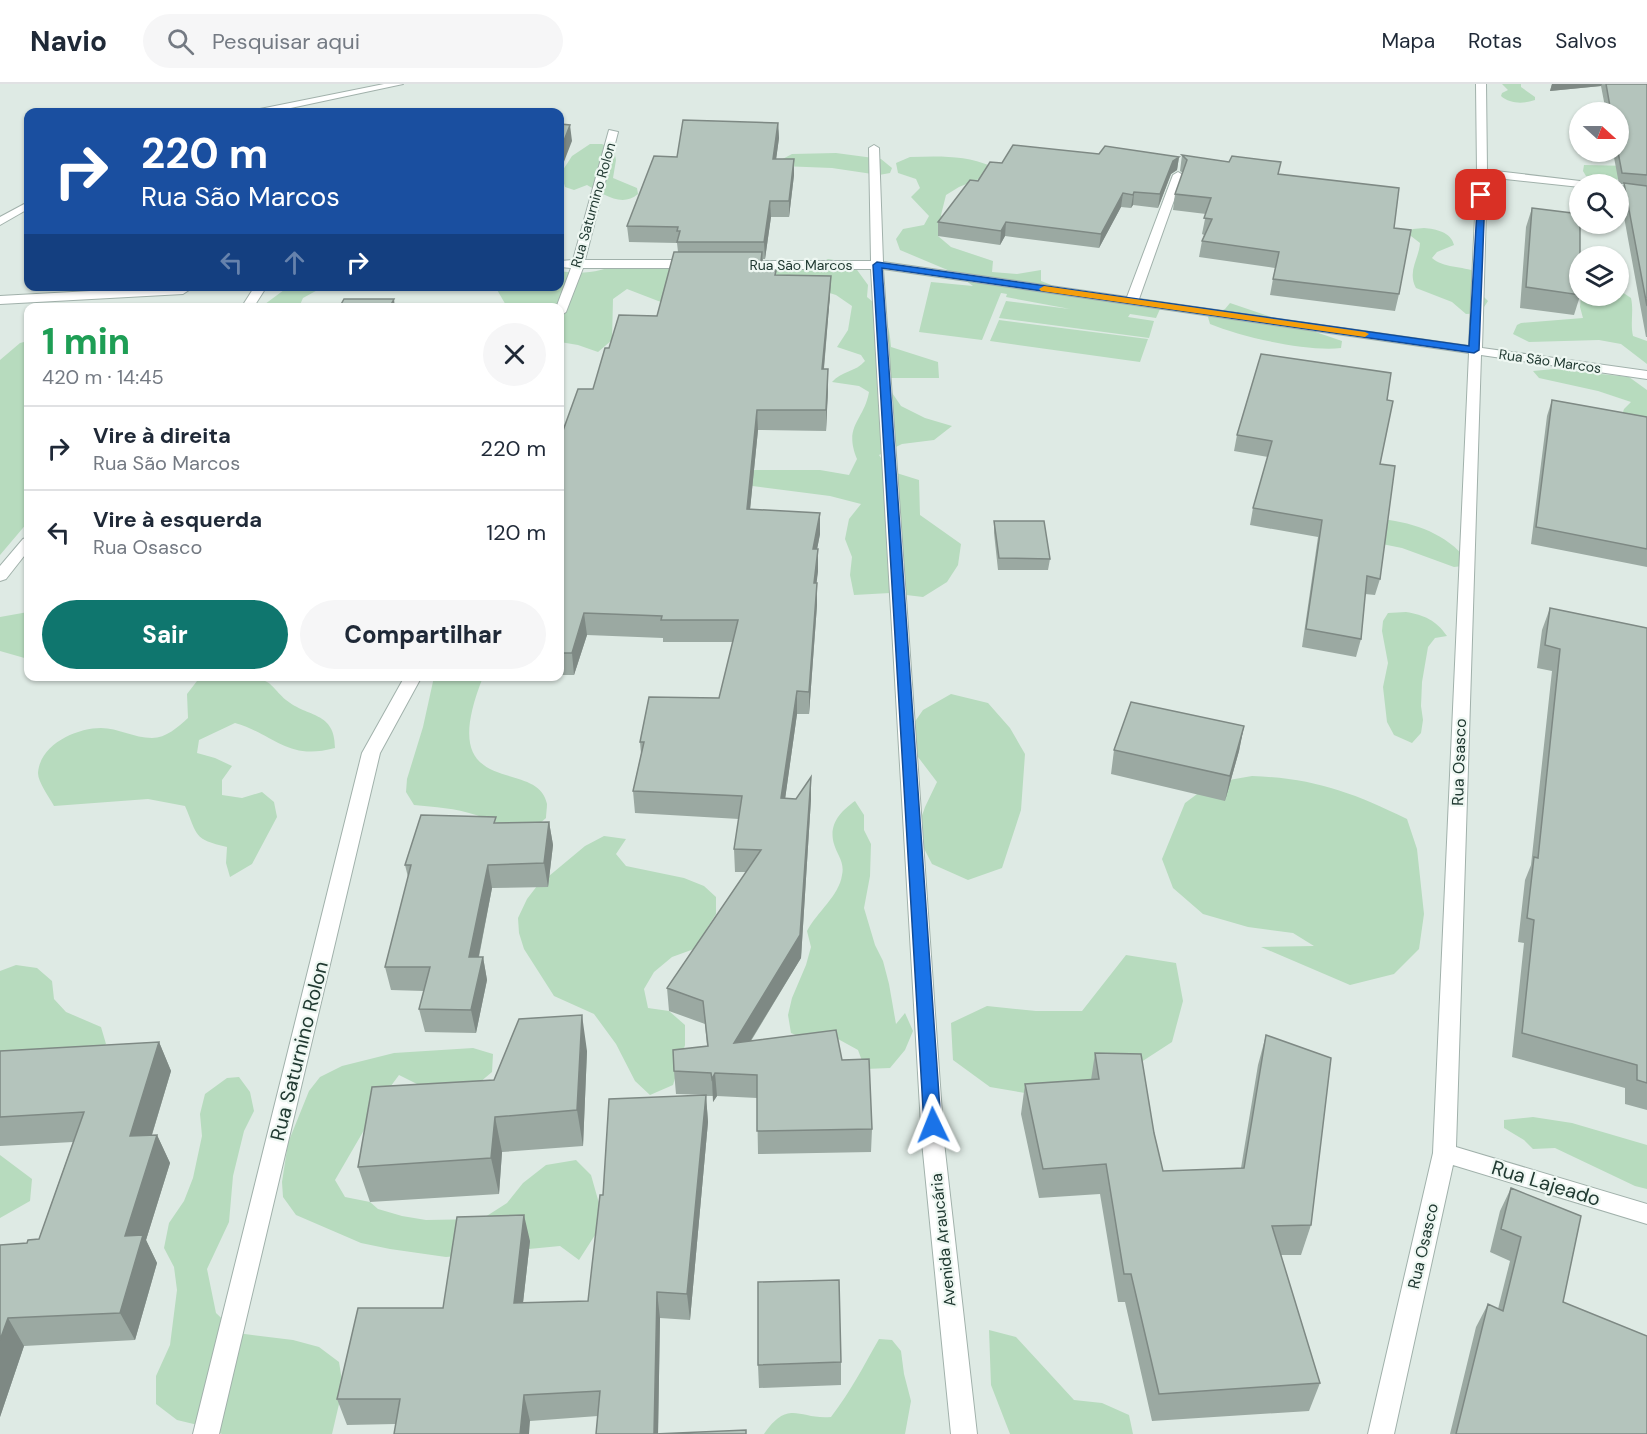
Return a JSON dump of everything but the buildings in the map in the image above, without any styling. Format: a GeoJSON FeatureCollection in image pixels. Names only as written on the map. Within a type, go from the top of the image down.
{"type":"FeatureCollection","features":[{"type":"Feature","properties":{"kind":"street"},"geometry":{"type":"LineString","coordinates":[[280,108],[398,84]]}},
{"type":"Feature","properties":{"kind":"street","name":"Rua Osasco"},"geometry":{"type":"LineString","coordinates":[[1381,1434],[1444,1153],[1482,173],[1481,84]]}},
{"type":"Feature","properties":{"kind":"street","name":"Rua Saturnino Rolon"},"geometry":{"type":"LineString","coordinates":[[563,303],[578,264],[613,132]]}},
{"type":"Feature","properties":{"kind":"street","name":"Avenida Araucária"},"geometry":{"type":"LineString","coordinates":[[874,148],[877,265],[933,1142],[964,1434]]}},
{"type":"Feature","properties":{"kind":"street"},"geometry":{"type":"LineString","coordinates":[[1482,173],[1569,183]]}},
{"type":"Feature","properties":{"kind":"street"},"geometry":{"type":"LineString","coordinates":[[1132,301],[1179,175]]}},
{"type":"Feature","properties":{"kind":"street"},"geometry":{"type":"LineString","coordinates":[[1629,190],[1647,192]]}},
{"type":"Feature","properties":{"kind":"street"},"geometry":{"type":"LineString","coordinates":[[0,222],[24,207]]}},
{"type":"Feature","properties":{"kind":"street","name":"Rua São Marcos"},"geometry":{"type":"LineString","coordinates":[[564,264],[877,265],[1647,375]]}},
{"type":"Feature","properties":{"kind":"street"},"geometry":{"type":"LineString","coordinates":[[0,300],[165,291]]}},
{"type":"Feature","properties":{"kind":"street"},"geometry":{"type":"LineString","coordinates":[[0,576],[24,547]]}},
{"type":"Feature","properties":{"kind":"street","name":"Rua Saturnino Rolon"},"geometry":{"type":"LineString","coordinates":[[206,1434],[371,753],[411,681]]}},
{"type":"Feature","properties":{"kind":"street","name":"Rua Lajeado"},"geometry":{"type":"LineString","coordinates":[[1444,1153],[1647,1214]]}},
{"type":"Feature","properties":{"kind":"green space"},"geometry":{"type":"Polygon","coordinates":[[[1502,84],[1521,84],[1521,87],[1535,97],[1535,100],[1522,103],[1509,101],[1501,96],[1508,90],[1502,84]]]}},
{"type":"Feature","properties":{"kind":"green space"},"geometry":{"type":"Polygon","coordinates":[[[590,144],[602,144],[614,150],[616,160],[613,178],[637,188],[638,194],[626,200],[619,200],[587,185],[574,190],[565,187],[564,168],[572,156],[590,144]]]}},
{"type":"Feature","properties":{"kind":"green space"},"geometry":{"type":"Polygon","coordinates":[[[836,153],[881,159],[892,168],[890,173],[879,175],[832,168],[781,166],[777,162],[792,154],[836,153]]]}},
{"type":"Feature","properties":{"kind":"green space"},"geometry":{"type":"Polygon","coordinates":[[[910,157],[961,158],[991,166],[989,175],[946,195],[941,215],[944,226],[938,236],[951,247],[993,261],[992,272],[1017,274],[1041,270],[1041,281],[1062,289],[1160,309],[1156,318],[1130,314],[1128,317],[1154,321],[1149,338],[999,318],[1006,301],[1070,309],[1006,297],[1007,294],[1001,293],[982,340],[919,332],[931,282],[973,286],[957,274],[900,250],[896,239],[903,229],[924,225],[929,216],[911,197],[920,188],[916,179],[898,173],[896,163],[910,157]]]}},
{"type":"Feature","properties":{"kind":"green space"},"geometry":{"type":"Polygon","coordinates":[[[1584,165],[1631,166],[1627,174],[1585,174],[1584,165]]]}},
{"type":"Feature","properties":{"kind":"green space"},"geometry":{"type":"Polygon","coordinates":[[[1424,228],[1446,234],[1454,245],[1437,252],[1432,258],[1442,264],[1477,272],[1477,290],[1488,301],[1480,313],[1466,314],[1452,302],[1416,288],[1413,271],[1420,243],[1407,233],[1413,229],[1424,228]]]}},
{"type":"Feature","properties":{"kind":"green space"},"geometry":{"type":"Polygon","coordinates":[[[828,259],[852,263],[868,285],[867,297],[878,307],[885,319],[891,347],[938,362],[939,378],[882,378],[901,406],[925,418],[952,426],[934,440],[902,444],[879,455],[890,471],[919,480],[920,515],[961,544],[958,565],[947,582],[923,597],[890,593],[854,595],[850,575],[852,557],[845,539],[849,519],[861,504],[830,496],[737,484],[754,470],[820,470],[849,475],[857,459],[853,448],[853,431],[869,392],[859,386],[832,382],[865,361],[861,355],[837,347],[848,330],[852,306],[836,295],[760,271],[813,267],[828,259]]]}},
{"type":"Feature","properties":{"kind":"green space"},"geometry":{"type":"Polygon","coordinates":[[[623,262],[671,267],[666,304],[627,289],[613,299],[612,340],[598,352],[564,343],[564,303],[505,303],[498,291],[564,291],[564,272],[592,272],[623,262]]]}},
{"type":"Feature","properties":{"kind":"green space"},"geometry":{"type":"Polygon","coordinates":[[[283,291],[316,291],[303,298],[301,303],[266,303],[283,291]]]}},
{"type":"Feature","properties":{"kind":"green space"},"geometry":{"type":"Polygon","coordinates":[[[1629,297],[1631,298],[1633,336],[1647,341],[1647,364],[1621,344],[1599,340],[1529,342],[1513,334],[1517,325],[1521,323],[1583,318],[1580,307],[1629,306],[1629,297]]]}},
{"type":"Feature","properties":{"kind":"green space"},"geometry":{"type":"Polygon","coordinates":[[[1230,303],[1342,341],[1341,348],[1293,346],[1239,334],[1210,324],[1208,317],[1225,309],[1230,303]]]}},
{"type":"Feature","properties":{"kind":"green space"},"geometry":{"type":"Polygon","coordinates":[[[999,320],[1148,339],[1140,362],[990,341],[999,320]]]}},
{"type":"Feature","properties":{"kind":"green space"},"geometry":{"type":"Polygon","coordinates":[[[24,342],[24,527],[0,555],[0,360],[24,342]]]}},
{"type":"Feature","properties":{"kind":"green space"},"geometry":{"type":"Polygon","coordinates":[[[1554,369],[1629,377],[1647,390],[1647,428],[1622,415],[1631,402],[1598,391],[1539,378],[1533,371],[1554,369]]]}},
{"type":"Feature","properties":{"kind":"green space"},"geometry":{"type":"Polygon","coordinates":[[[1389,520],[1413,525],[1435,534],[1454,547],[1471,565],[1454,567],[1402,548],[1382,544],[1355,521],[1389,520]]]}},
{"type":"Feature","properties":{"kind":"green space"},"geometry":{"type":"Polygon","coordinates":[[[1406,612],[1429,619],[1447,636],[1435,638],[1428,647],[1422,682],[1421,733],[1412,743],[1394,735],[1387,722],[1383,687],[1388,663],[1382,631],[1383,621],[1388,613],[1406,612]]]}},
{"type":"Feature","properties":{"kind":"green space"},"geometry":{"type":"Polygon","coordinates":[[[24,613],[24,658],[0,651],[0,617],[24,613]]]}},
{"type":"Feature","properties":{"kind":"green space"},"geometry":{"type":"Polygon","coordinates":[[[197,681],[264,681],[294,706],[325,721],[334,736],[335,748],[305,751],[282,745],[235,723],[199,740],[197,753],[232,766],[222,780],[222,795],[242,798],[262,792],[274,802],[277,817],[252,864],[230,877],[226,863],[227,847],[198,835],[185,806],[148,799],[54,806],[38,777],[40,763],[52,746],[81,731],[107,728],[152,738],[167,734],[188,718],[187,694],[197,681]]]}},
{"type":"Feature","properties":{"kind":"green space"},"geometry":{"type":"Polygon","coordinates":[[[433,681],[482,681],[471,717],[470,744],[478,761],[492,770],[526,781],[540,790],[547,804],[546,818],[530,832],[460,811],[414,805],[406,792],[407,779],[423,727],[433,681]]]}},
{"type":"Feature","properties":{"kind":"green space"},"geometry":{"type":"Polygon","coordinates":[[[951,694],[988,703],[1010,728],[1025,754],[1021,810],[1002,868],[968,880],[932,864],[916,833],[937,782],[918,757],[907,733],[923,710],[951,694]]]}},
{"type":"Feature","properties":{"kind":"green space"},"geometry":{"type":"Polygon","coordinates":[[[1252,776],[1294,780],[1332,788],[1407,819],[1417,849],[1424,914],[1419,949],[1394,974],[1350,985],[1261,947],[1314,946],[1293,933],[1248,927],[1203,914],[1173,888],[1162,859],[1185,803],[1212,783],[1252,776]]]}},
{"type":"Feature","properties":{"kind":"green space"},"geometry":{"type":"Polygon","coordinates":[[[855,801],[864,815],[864,830],[871,844],[870,876],[864,908],[875,945],[883,961],[896,1024],[905,1013],[913,1031],[905,1050],[890,1068],[865,1069],[858,1050],[838,1039],[813,1042],[791,1033],[788,1015],[811,947],[807,931],[837,890],[842,875],[842,862],[835,848],[833,837],[834,824],[845,809],[855,801]]]}},
{"type":"Feature","properties":{"kind":"green space"},"geometry":{"type":"Polygon","coordinates":[[[604,836],[626,839],[616,854],[626,866],[684,878],[704,886],[716,897],[716,914],[694,949],[672,957],[654,972],[644,989],[648,1008],[669,1011],[685,1025],[685,1045],[673,1085],[650,1095],[635,1081],[616,1044],[594,1014],[554,996],[524,949],[519,933],[518,918],[527,899],[537,886],[585,846],[604,836]]]}},
{"type":"Feature","properties":{"kind":"green space"},"geometry":{"type":"Polygon","coordinates":[[[1126,955],[1176,963],[1183,1001],[1172,1042],[1135,1066],[1090,1083],[1037,1095],[990,1087],[953,1060],[951,1023],[987,1006],[1036,1011],[1082,1011],[1126,955]]]}},
{"type":"Feature","properties":{"kind":"green space"},"geometry":{"type":"Polygon","coordinates":[[[16,965],[37,968],[52,981],[54,999],[66,1012],[101,1027],[106,1044],[91,1060],[0,1061],[0,971],[16,965]]]}},
{"type":"Feature","properties":{"kind":"green space"},"geometry":{"type":"Polygon","coordinates":[[[473,1048],[493,1054],[492,1072],[473,1088],[421,1086],[399,1075],[385,1094],[335,1180],[345,1197],[370,1202],[378,1209],[402,1216],[426,1220],[482,1219],[507,1203],[523,1183],[546,1165],[576,1160],[591,1175],[604,1221],[579,1260],[560,1246],[446,1257],[390,1249],[361,1243],[296,1215],[283,1197],[282,1182],[288,1143],[309,1091],[320,1077],[342,1066],[394,1053],[473,1048]]]}},
{"type":"Feature","properties":{"kind":"green space"},"geometry":{"type":"Polygon","coordinates":[[[239,1077],[250,1092],[254,1111],[244,1131],[233,1176],[229,1222],[207,1269],[216,1313],[237,1333],[293,1340],[319,1347],[339,1362],[343,1387],[332,1434],[222,1434],[177,1420],[156,1404],[156,1376],[170,1345],[177,1290],[174,1267],[164,1248],[169,1223],[184,1201],[193,1178],[202,1136],[200,1114],[205,1094],[227,1078],[239,1077]]]}},
{"type":"Feature","properties":{"kind":"green space"},"geometry":{"type":"Polygon","coordinates":[[[1533,1117],[1572,1123],[1647,1145],[1647,1189],[1635,1186],[1555,1148],[1533,1149],[1524,1140],[1504,1128],[1504,1120],[1533,1117]]]}},
{"type":"Feature","properties":{"kind":"green space"},"geometry":{"type":"Polygon","coordinates":[[[0,1155],[32,1179],[30,1201],[0,1218],[0,1155]]]}},
{"type":"Feature","properties":{"kind":"green space"},"geometry":{"type":"Polygon","coordinates":[[[989,1330],[1016,1337],[1074,1400],[1102,1403],[1129,1415],[1133,1434],[1010,1434],[991,1385],[989,1330]]]}},
{"type":"Feature","properties":{"kind":"green space"},"geometry":{"type":"Polygon","coordinates":[[[879,1339],[892,1340],[901,1351],[911,1401],[905,1434],[764,1434],[773,1423],[788,1414],[831,1417],[851,1388],[879,1339]]]}},
{"type":"Feature","properties":{"kind":"slow traffic"},"geometry":{"type":"LineString","coordinates":[[1044,289],[1365,334]]}},
{"type":"Feature","properties":{"kind":"route"},"geometry":{"type":"LineString","coordinates":[[933,1125],[877,265],[1474,350],[1481,195]]}}]}
